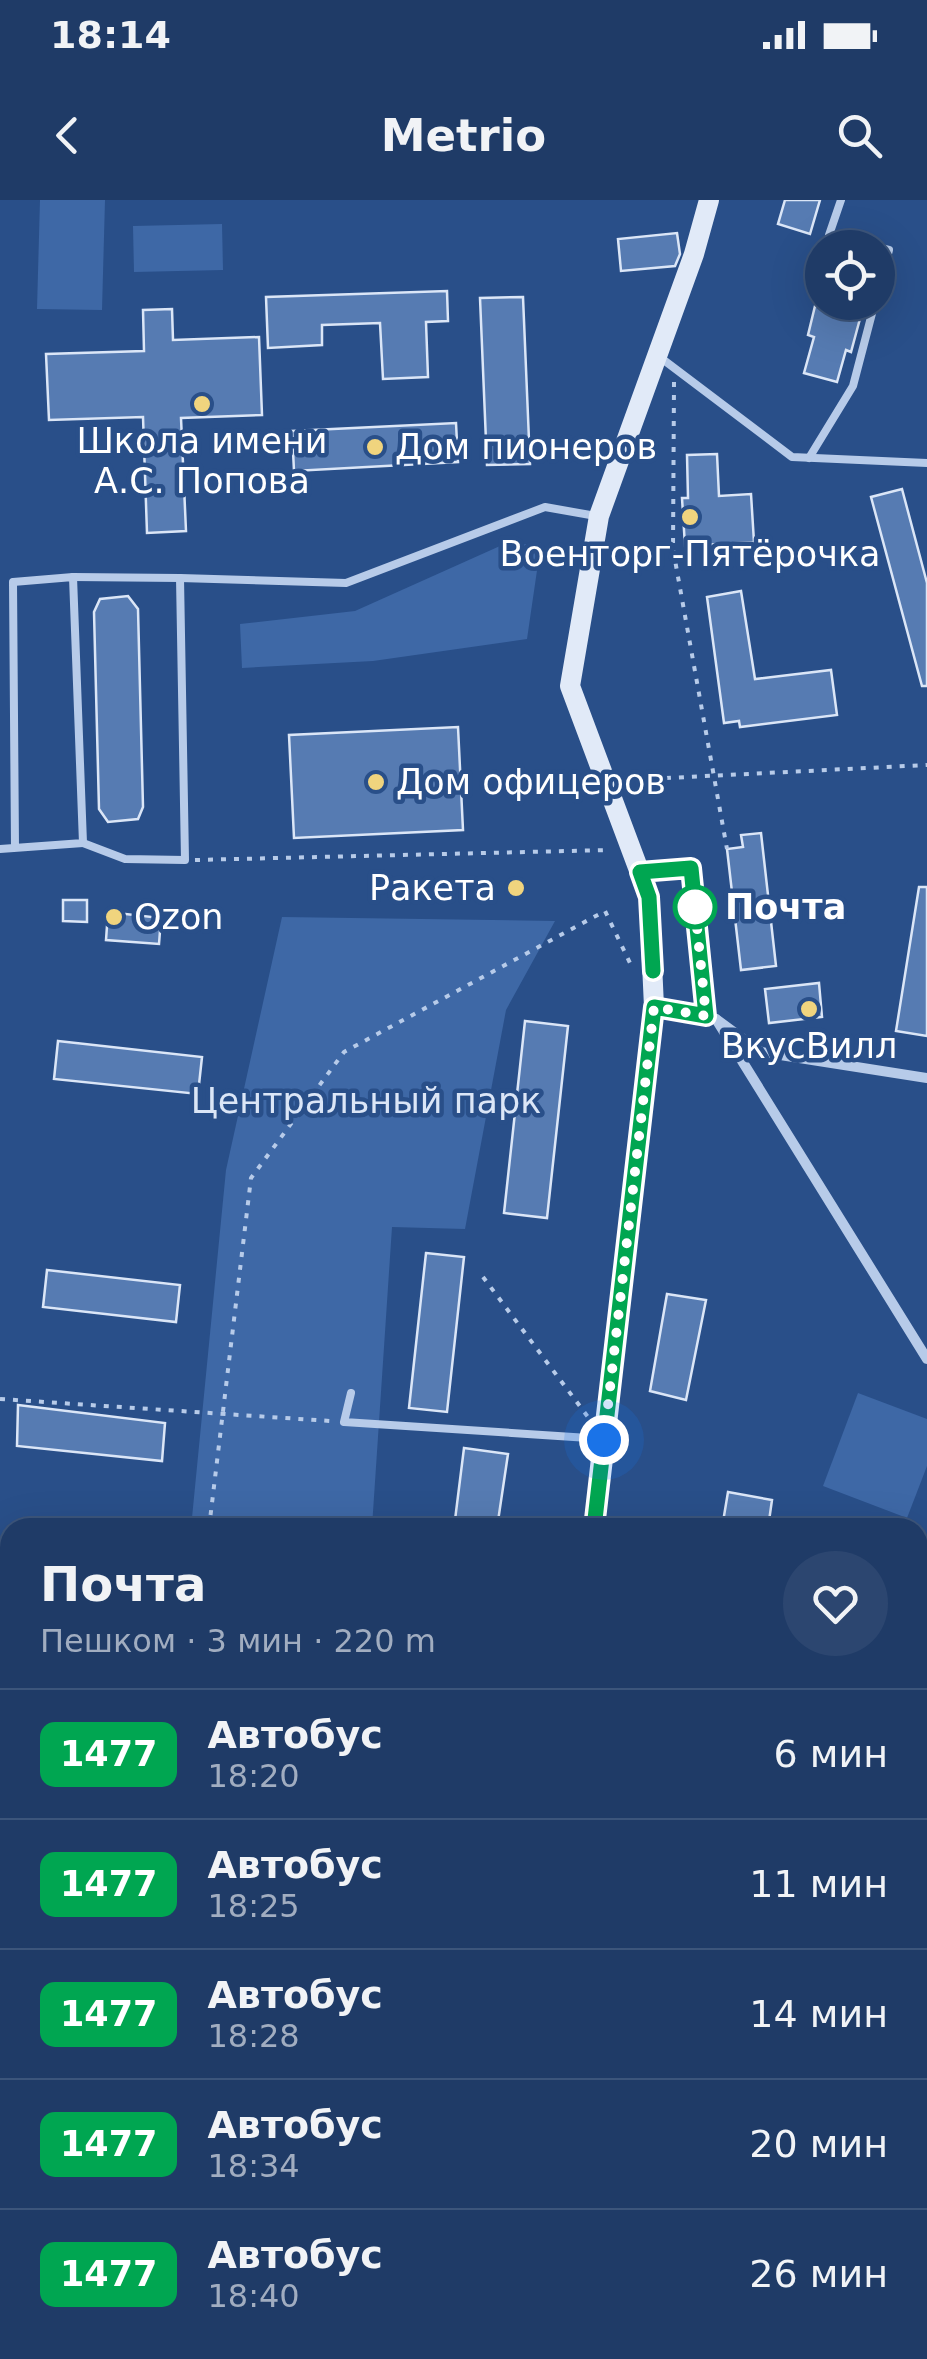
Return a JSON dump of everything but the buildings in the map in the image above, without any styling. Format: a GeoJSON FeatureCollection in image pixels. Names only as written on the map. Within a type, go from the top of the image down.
{"type":"FeatureCollection","features":[{"type":"Feature","properties":{"kind":"street"},"geometry":{"type":"LineString","coordinates":[[595,1518],[600,1434],[654,1007],[649,897],[570,686],[599,516],[666,362],[709,200]]}},
{"type":"Feature","properties":{"kind":"street"},"geometry":{"type":"LineString","coordinates":[[654,1007],[711,1018],[761,1052],[927,1078]]}},
{"type":"Feature","properties":{"kind":"street"},"geometry":{"type":"LineString","coordinates":[[711,1018],[927,1359]]}},
{"type":"Feature","properties":{"kind":"lane"},"geometry":{"type":"LineString","coordinates":[[831,230],[841,200]]}},
{"type":"Feature","properties":{"kind":"lane"},"geometry":{"type":"LineString","coordinates":[[810,458],[853,386],[870,320]]}},
{"type":"Feature","properties":{"kind":"lane"},"geometry":{"type":"LineString","coordinates":[[666,362],[792,457],[925,463],[927,477]]}},
{"type":"Feature","properties":{"kind":"lane"},"geometry":{"type":"LineString","coordinates":[[0,582],[73,577],[346,584],[545,507],[599,516]]}},
{"type":"Feature","properties":{"kind":"lane"},"geometry":{"type":"LineString","coordinates":[[73,577],[83,843]]}},
{"type":"Feature","properties":{"kind":"lane"},"geometry":{"type":"LineString","coordinates":[[0,850],[83,843],[125,859],[185,860],[180,578]]}},
{"type":"Feature","properties":{"kind":"lane"},"geometry":{"type":"LineString","coordinates":[[13,582],[15,848]]}},
{"type":"Feature","properties":{"kind":"lane"},"geometry":{"type":"LineString","coordinates":[[640,872],[691,868],[711,1018]]}},
{"type":"Feature","properties":{"kind":"lane"},"geometry":{"type":"LineString","coordinates":[[351,1394],[344,1422],[600,1434]]}},
{"type":"Feature","properties":{"kind":"path"},"geometry":{"type":"LineString","coordinates":[[666,362],[673,549],[727,849]]}},
{"type":"Feature","properties":{"kind":"path"},"geometry":{"type":"LineString","coordinates":[[606,781],[927,764]]}},
{"type":"Feature","properties":{"kind":"path"},"geometry":{"type":"LineString","coordinates":[[185,860],[631,850]]}},
{"type":"Feature","properties":{"kind":"path"},"geometry":{"type":"LineString","coordinates":[[210,1518],[251,1178],[344,1052],[605,911]]}},
{"type":"Feature","properties":{"kind":"path"},"geometry":{"type":"LineString","coordinates":[[483,1277],[600,1434]]}},
{"type":"Feature","properties":{"kind":"path"},"geometry":{"type":"LineString","coordinates":[[0,1398],[344,1422]]}},
{"type":"Feature","properties":{"kind":"green space"},"geometry":{"type":"Polygon","coordinates":[[[40,200],[105,200],[102,310],[37,309],[40,200]]]}},
{"type":"Feature","properties":{"kind":"green space"},"geometry":{"type":"Polygon","coordinates":[[[222,224],[223,270],[134,272],[133,226],[222,224]]]}},
{"type":"Feature","properties":{"kind":"green space"},"geometry":{"type":"Polygon","coordinates":[[[541,543],[527,639],[373,661],[242,668],[240,624],[355,611],[500,546],[541,543]]]}},
{"type":"Feature","properties":{"kind":"green space","name":"Центральный парк"},"geometry":{"type":"Polygon","coordinates":[[[282,917],[555,921],[506,1010],[465,1229],[392,1227],[373,1518],[192,1518],[226,1170],[282,917]]]}},
{"type":"Feature","properties":{"kind":"green space"},"geometry":{"type":"Polygon","coordinates":[[[858,1393],[927,1419],[927,1466],[907,1518],[823,1486],[858,1393]]]}},
{"type":"Feature","properties":{"kind":"bus line","name":"1477"},"geometry":{"type":"LineString","coordinates":[[595,1518],[654,1007],[706,1016],[691,868],[640,872],[649,897],[653,971]]}},
{"type":"Feature","properties":{"kind":"place","name":"Школа имени А.С. Попова"},"geometry":{"type":"Point","coordinates":[202,404]}},
{"type":"Feature","properties":{"kind":"place","name":"Дом пионеров"},"geometry":{"type":"Point","coordinates":[375,447]}},
{"type":"Feature","properties":{"kind":"place","name":"Военторг-Пятёрочка"},"geometry":{"type":"Point","coordinates":[690,517]}},
{"type":"Feature","properties":{"kind":"place","name":"Дом офицеров"},"geometry":{"type":"Point","coordinates":[376,782]}},
{"type":"Feature","properties":{"kind":"place","name":"Ракета"},"geometry":{"type":"Point","coordinates":[516,888]}},
{"type":"Feature","properties":{"kind":"place","name":"Почта"},"geometry":{"type":"Point","coordinates":[695,907]}},
{"type":"Feature","properties":{"kind":"place","name":"Ozon"},"geometry":{"type":"Point","coordinates":[114,917]}},
{"type":"Feature","properties":{"kind":"place","name":"ВкусВилл"},"geometry":{"type":"Point","coordinates":[809,1009]}},
{"type":"Feature","properties":{"kind":"route"},"geometry":{"type":"LineString","coordinates":[[604,1440],[654,1007],[706,1016],[695,907]]}}]}
